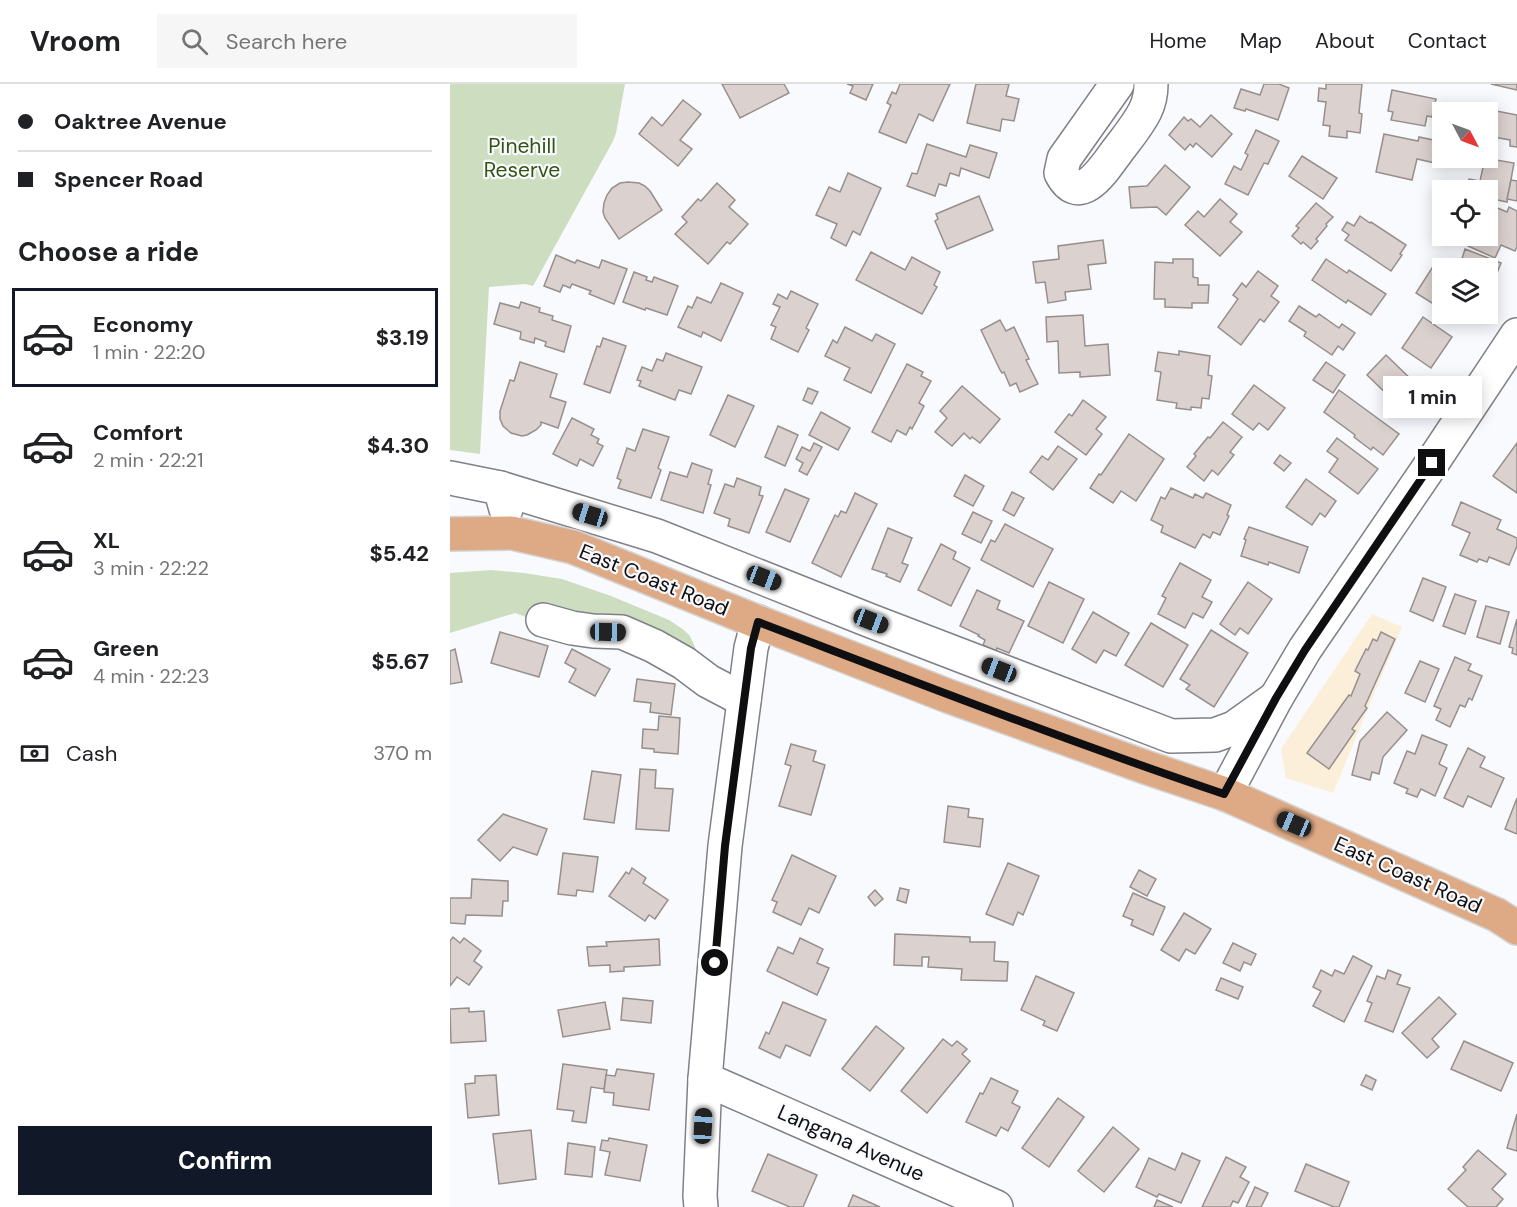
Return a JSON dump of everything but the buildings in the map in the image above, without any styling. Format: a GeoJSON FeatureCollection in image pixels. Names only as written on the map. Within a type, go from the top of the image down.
{"type":"FeatureCollection","features":[{"type":"Feature","properties":{"kind":"main road","name":"East Coast Road"},"geometry":{"type":"LineString","coordinates":[[450,534],[512,533],[573,547],[959,700],[1224,794],[1497,915],[1517,928]]}},
{"type":"Feature","properties":{"kind":"street"},"geometry":{"type":"LineString","coordinates":[[1117,84],[1064,159],[1061,173],[1072,186],[1084,187],[1096,180],[1146,109],[1151,84]]}},
{"type":"Feature","properties":{"kind":"street"},"geometry":{"type":"LineString","coordinates":[[1224,794],[1305,650],[1517,335]]}},
{"type":"Feature","properties":{"kind":"street"},"geometry":{"type":"LineString","coordinates":[[450,478],[500,488],[657,536],[1171,736],[1215,735],[1233,728],[1276,698]]}},
{"type":"Feature","properties":{"kind":"street"},"geometry":{"type":"LineString","coordinates":[[500,488],[512,533]]}},
{"type":"Feature","properties":{"kind":"street"},"geometry":{"type":"LineString","coordinates":[[543,620],[593,632],[622,632],[654,646],[684,663],[708,681],[744,700]]}},
{"type":"Feature","properties":{"kind":"street"},"geometry":{"type":"LineString","coordinates":[[701,1207],[705,1079],[725,846],[751,648],[758,622]]}},
{"type":"Feature","properties":{"kind":"street","name":"Langana Avenue"},"geometry":{"type":"LineString","coordinates":[[705,1079],[996,1207]]}},
{"type":"Feature","properties":{"kind":"shaded area"},"geometry":{"type":"Polygon","coordinates":[[[1372,614],[1402,627],[1333,793],[1286,778],[1281,749],[1372,614]]]}},
{"type":"Feature","properties":{"kind":"green space","name":"Pinehill Reserve"},"geometry":{"type":"Polygon","coordinates":[[[450,84],[625,84],[613,141],[533,286],[525,284],[489,287],[480,454],[450,450],[450,84]]]}},
{"type":"Feature","properties":{"kind":"green space"},"geometry":{"type":"Polygon","coordinates":[[[491,570],[562,579],[669,620],[690,636],[700,658],[537,621],[515,613],[450,633],[450,573],[491,570]]]}},
{"type":"Feature","properties":{"kind":"route"},"geometry":{"type":"LineString","coordinates":[[715,963],[725,846],[751,648],[758,622],[948,696],[1224,794],[1305,650],[1432,463]]}}]}
